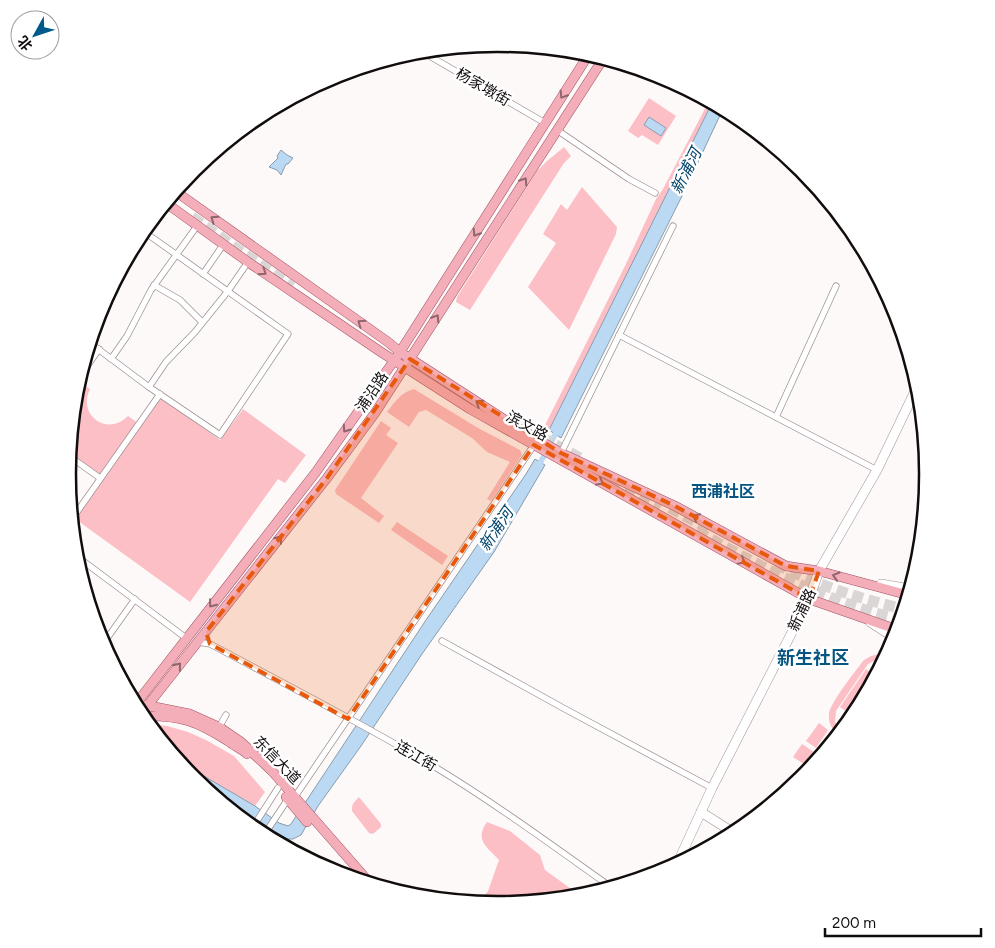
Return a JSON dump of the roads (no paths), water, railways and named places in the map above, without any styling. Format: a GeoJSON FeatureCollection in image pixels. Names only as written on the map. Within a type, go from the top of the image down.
{"type":"FeatureCollection","features":[{"type":"Feature","properties":{"kind":"main road","name":"浦沿路"},"geometry":{"type":"LineString","coordinates":[[141,699],[316,472],[397,356],[519,167],[584,62]]}},
{"type":"Feature","properties":{"kind":"main road","name":"浦沿路"},"geometry":{"type":"LineString","coordinates":[[148,705],[327,478],[375,413],[598,65]]}},
{"type":"Feature","properties":{"kind":"main road","name":"滨文路"},"geometry":{"type":"LineString","coordinates":[[181,196],[388,342],[397,356]]}},
{"type":"Feature","properties":{"kind":"main road","name":"滨文路"},"geometry":{"type":"LineString","coordinates":[[171,208],[248,262],[532,442],[810,599],[842,611]]}},
{"type":"Feature","properties":{"kind":"main road","name":"滨文路"},"geometry":{"type":"LineString","coordinates":[[559,456],[675,506],[786,566],[820,571],[902,593]]}},
{"type":"Feature","properties":{"kind":"main road"},"geometry":{"type":"LineString","coordinates":[[842,611],[890,627]]}},
{"type":"Feature","properties":{"kind":"main road","name":"东信大道"},"geometry":{"type":"LineString","coordinates":[[148,705],[190,714],[219,727],[241,742],[257,756],[349,868]]}},
{"type":"Feature","properties":{"kind":"main road","name":"东信大道"},"geometry":{"type":"LineString","coordinates":[[152,715],[182,719],[199,724],[214,732],[245,752],[278,788],[295,803]]}},
{"type":"Feature","properties":{"kind":"main road","name":"东信大道"},"geometry":{"type":"LineString","coordinates":[[311,822],[359,872]]}},
{"type":"Feature","properties":{"kind":"street","name":"杨家墩街"},"geometry":{"type":"LineString","coordinates":[[433,58],[545,123]]}},
{"type":"Feature","properties":{"kind":"street"},"geometry":{"type":"LineString","coordinates":[[556,130],[629,179],[655,193]]}},
{"type":"Feature","properties":{"kind":"street"},"geometry":{"type":"LineString","coordinates":[[111,359],[127,336],[154,285],[196,226]]}},
{"type":"Feature","properties":{"kind":"street"},"geometry":{"type":"LineString","coordinates":[[559,456],[673,226]]}},
{"type":"Feature","properties":{"kind":"street"},"geometry":{"type":"LineString","coordinates":[[96,347],[149,387],[220,435],[288,334],[150,236]]}},
{"type":"Feature","properties":{"kind":"street"},"geometry":{"type":"LineString","coordinates":[[203,274],[223,245]]}},
{"type":"Feature","properties":{"kind":"street"},"geometry":{"type":"LineString","coordinates":[[149,387],[166,362],[195,332],[228,292],[248,262]]}},
{"type":"Feature","properties":{"kind":"street"},"geometry":{"type":"LineString","coordinates":[[154,285],[180,300],[202,322]]}},
{"type":"Feature","properties":{"kind":"street"},"geometry":{"type":"LineString","coordinates":[[776,417],[836,286]]}},
{"type":"Feature","properties":{"kind":"street"},"geometry":{"type":"LineString","coordinates":[[619,334],[877,470]]}},
{"type":"Feature","properties":{"kind":"street"},"geometry":{"type":"LineString","coordinates":[[92,360],[99,349]]}},
{"type":"Feature","properties":{"kind":"street"},"geometry":{"type":"LineString","coordinates":[[78,510],[160,394]]}},
{"type":"Feature","properties":{"kind":"street","name":"新浦路"},"geometry":{"type":"LineString","coordinates":[[682,853],[712,788],[810,599],[820,571],[877,470],[912,398]]}},
{"type":"Feature","properties":{"kind":"street"},"geometry":{"type":"LineString","coordinates":[[269,828],[275,819],[295,803],[532,442]]}},
{"type":"Feature","properties":{"kind":"street"},"geometry":{"type":"LineString","coordinates":[[76,461],[100,478]]}},
{"type":"Feature","properties":{"kind":"street"},"geometry":{"type":"LineString","coordinates":[[85,563],[186,638]]}},
{"type":"Feature","properties":{"kind":"street"},"geometry":{"type":"LineString","coordinates":[[854,580],[903,588]]}},
{"type":"Feature","properties":{"kind":"street"},"geometry":{"type":"LineString","coordinates":[[109,636],[135,599]]}},
{"type":"Feature","properties":{"kind":"street","name":"滨文路"},"geometry":{"type":"LineString","coordinates":[[842,611],[870,623],[888,634]]}},
{"type":"Feature","properties":{"kind":"street"},"geometry":{"type":"LineString","coordinates":[[206,632],[210,644]]}},
{"type":"Feature","properties":{"kind":"street"},"geometry":{"type":"LineString","coordinates":[[442,641],[712,788]]}},
{"type":"Feature","properties":{"kind":"street","name":"连江街"},"geometry":{"type":"LineString","coordinates":[[198,642],[210,644],[434,767],[499,807],[603,882]]}},
{"type":"Feature","properties":{"kind":"street"},"geometry":{"type":"LineString","coordinates":[[219,727],[226,715]]}},
{"type":"Feature","properties":{"kind":"street"},"geometry":{"type":"LineString","coordinates":[[258,820],[278,788]]}},
{"type":"Feature","properties":{"kind":"street"},"geometry":{"type":"LineString","coordinates":[[701,812],[726,828]]}},
{"type":"Feature","properties":{"kind":"water"},"geometry":{"type":"Polygon","coordinates":[[[709,109],[720,116],[683,194],[561,438],[549,430],[709,109]]]}},
{"type":"Feature","properties":{"kind":"water"},"geometry":{"type":"Polygon","coordinates":[[[649,117],[666,128],[661,136],[644,125],[649,117]]]}},
{"type":"Feature","properties":{"kind":"water"},"geometry":{"type":"Polygon","coordinates":[[[281,150],[293,158],[286,164],[281,175],[277,170],[269,167],[278,158],[277,156],[281,150]]]}},
{"type":"Feature","properties":{"kind":"water"},"geometry":{"type":"Polygon","coordinates":[[[535,459],[545,465],[494,552],[318,806],[301,835],[293,839],[287,839],[241,808],[203,775],[255,806],[279,823],[288,826],[291,824],[426,620],[535,459]]]}},
{"type":"Feature","properties":{"kind":"waterway","name":"新浦河"},"geometry":{"type":"LineString","coordinates":[[538,467],[558,429]]}},
{"type":"Feature","properties":{"kind":"tunnel"},"geometry":{"type":"LineString","coordinates":[[192,217],[292,287]]}},
{"type":"Feature","properties":{"kind":"tunnel"},"geometry":{"type":"LineString","coordinates":[[447,390],[489,414]]}},
{"type":"Feature","properties":{"kind":"tunnel"},"geometry":{"type":"LineString","coordinates":[[541,437],[580,458]]}},
{"type":"Feature","properties":{"kind":"tunnel"},"geometry":{"type":"LineString","coordinates":[[581,466],[659,510]]}},
{"type":"Feature","properties":{"kind":"tunnel"},"geometry":{"type":"LineString","coordinates":[[670,508],[711,530]]}},
{"type":"Feature","properties":{"kind":"tunnel"},"geometry":{"type":"LineString","coordinates":[[697,531],[796,583],[847,604],[894,618]]}},
{"type":"Feature","properties":{"kind":"tunnel"},"geometry":{"type":"LineString","coordinates":[[776,564],[839,591],[897,607]]}},
{"type":"Feature","properties":{"kind":"district","name":"西浦社区"},"geometry":{"type":"Point","coordinates":[723,491]}},
{"type":"Feature","properties":{"kind":"district","name":"新生社区"},"geometry":{"type":"Point","coordinates":[813,658]}}]}
